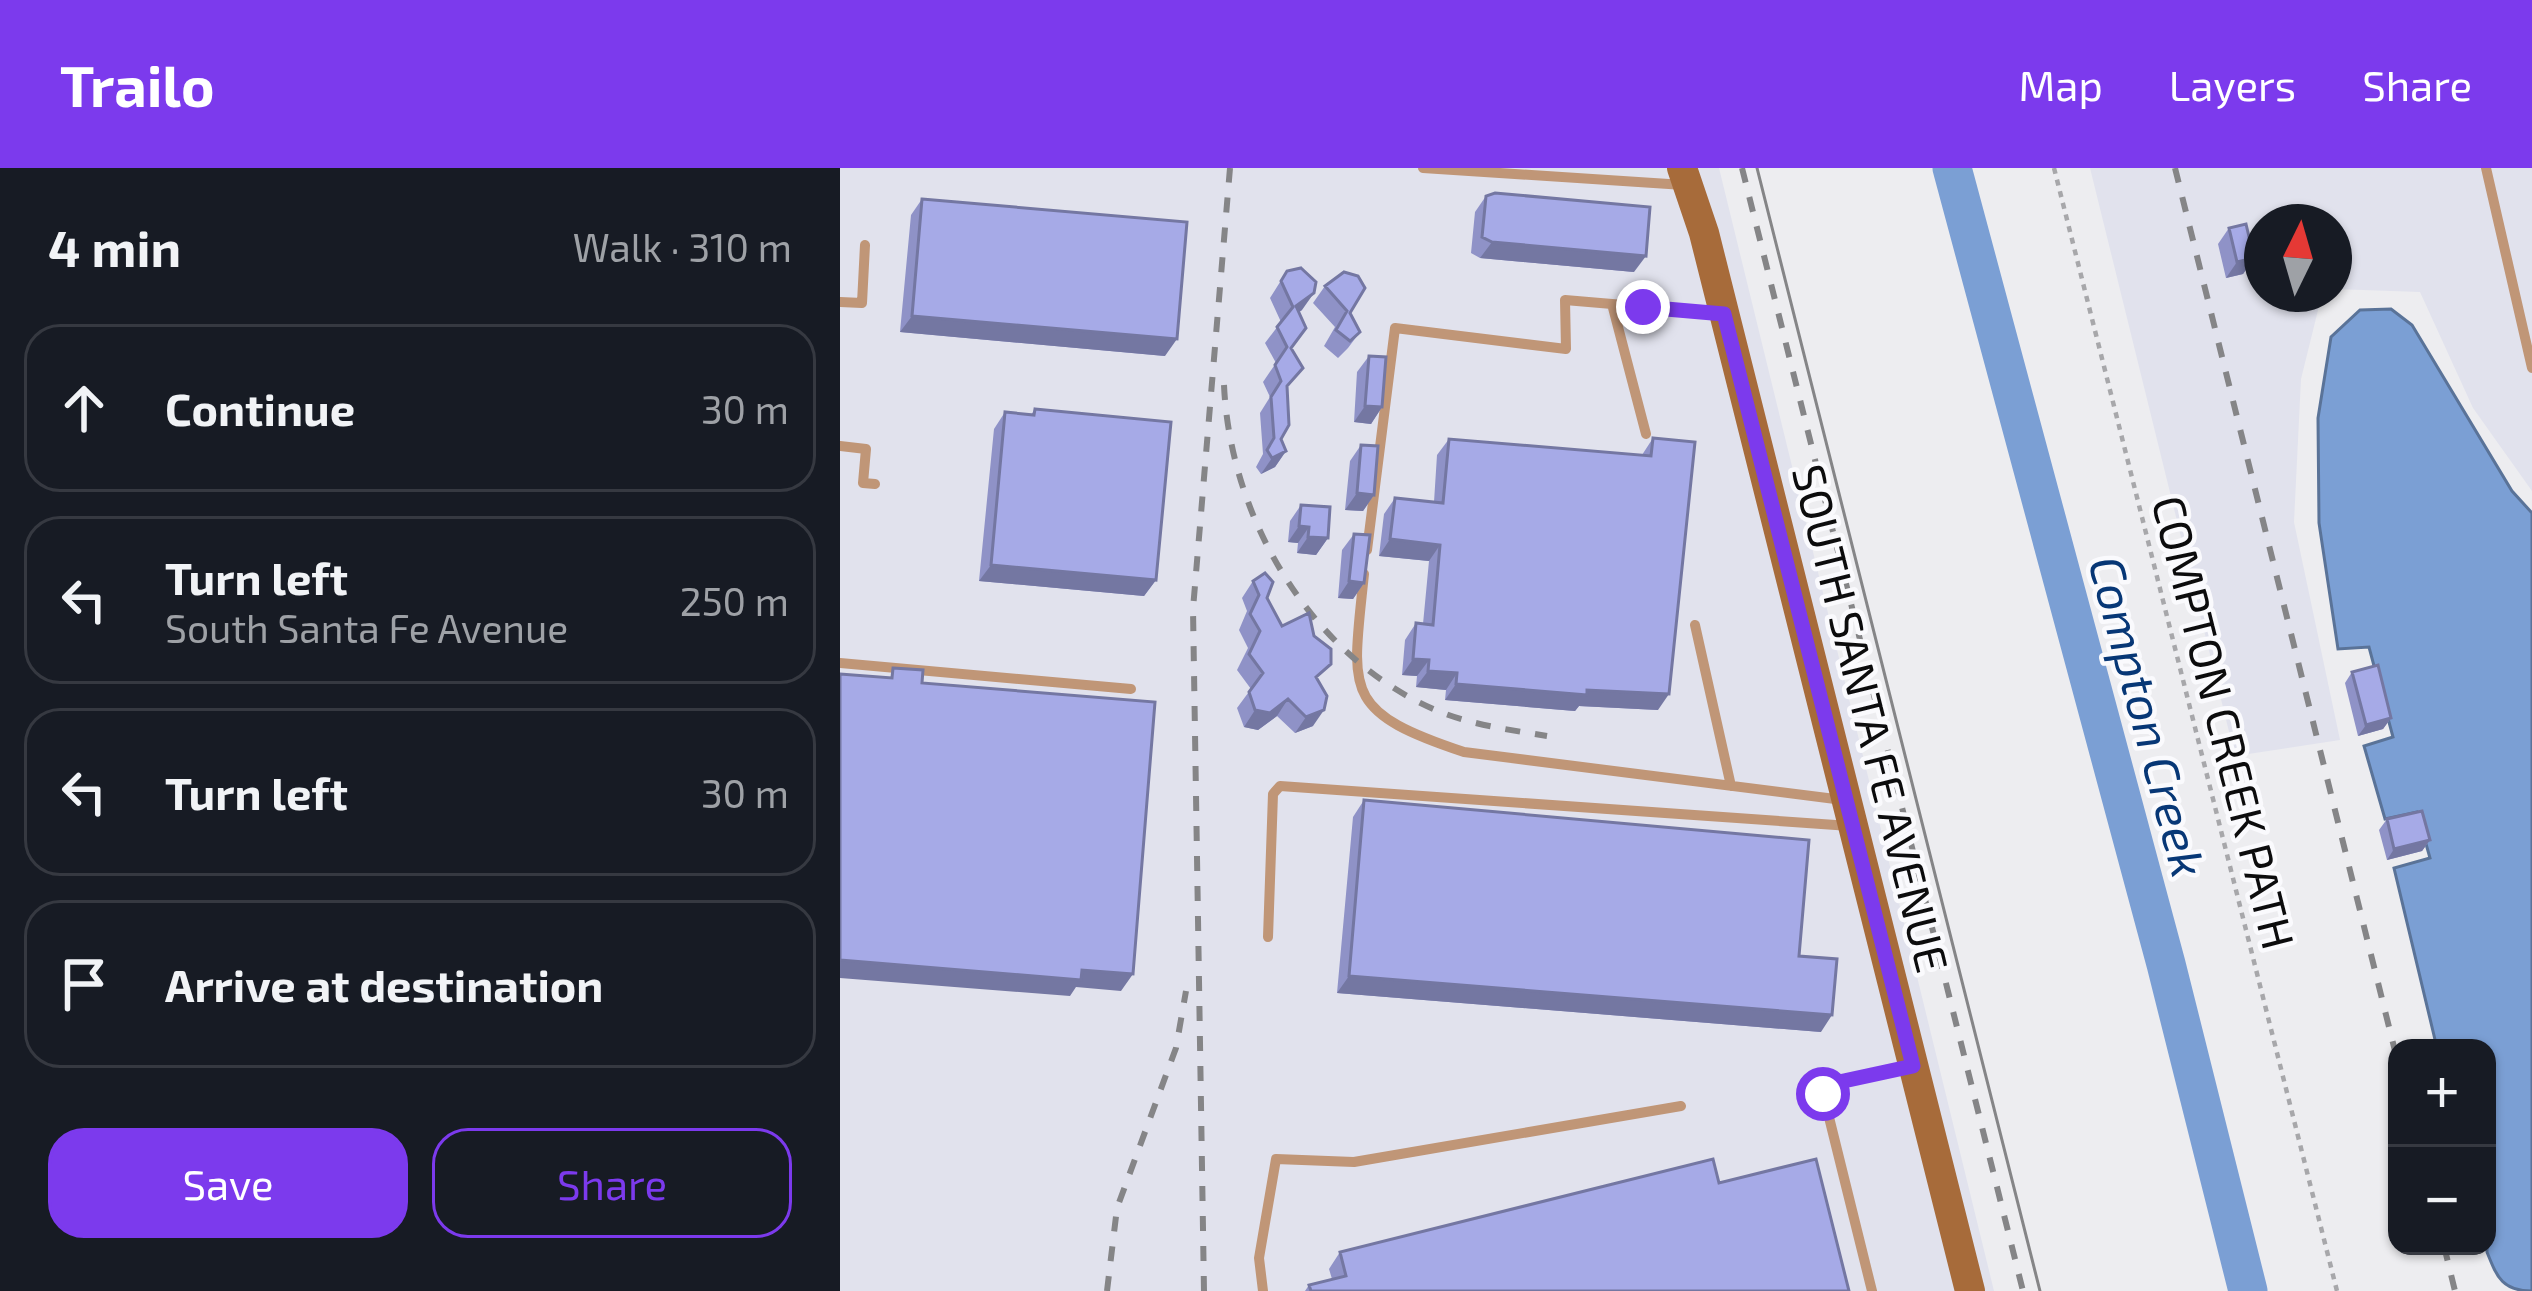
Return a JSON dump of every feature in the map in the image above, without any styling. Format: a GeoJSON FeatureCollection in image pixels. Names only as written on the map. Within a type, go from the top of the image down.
{"type":"FeatureCollection","features":[{"type":"Feature","properties":{"kind":"main road","name":"SOUTH SANTA FE AVENUE"},"geometry":{"type":"LineString","coordinates":[[1684,176],[1724,314],[1970,1291]]}},
{"type":"Feature","properties":{"kind":"lane"},"geometry":{"type":"LineString","coordinates":[[1423,168],[1684,176]]}},
{"type":"Feature","properties":{"kind":"lane"},"geometry":{"type":"LineString","coordinates":[[2486,168],[2532,368]]}},
{"type":"Feature","properties":{"kind":"lane"},"geometry":{"type":"LineString","coordinates":[[840,302],[862,303],[865,245]]}},
{"type":"Feature","properties":{"kind":"lane"},"geometry":{"type":"LineString","coordinates":[[1724,314],[1565,300],[1566,350],[1395,328],[1354,671],[1370,705],[1411,734],[1464,752],[1731,786],[1850,813]]}},
{"type":"Feature","properties":{"kind":"lane"},"geometry":{"type":"LineString","coordinates":[[1612,304],[1646,434]]}},
{"type":"Feature","properties":{"kind":"lane"},"geometry":{"type":"LineString","coordinates":[[840,446],[866,449],[862,483],[875,484]]}},
{"type":"Feature","properties":{"kind":"lane"},"geometry":{"type":"LineString","coordinates":[[1696,625],[1731,786]]}},
{"type":"Feature","properties":{"kind":"lane"},"geometry":{"type":"LineString","coordinates":[[840,663],[1132,688]]}},
{"type":"Feature","properties":{"kind":"lane"},"geometry":{"type":"LineString","coordinates":[[1268,937],[1273,794],[1280,786],[1850,813]]}},
{"type":"Feature","properties":{"kind":"lane"},"geometry":{"type":"LineString","coordinates":[[1871,1291],[1823,1094],[1839,1082],[1913,1066]]}},
{"type":"Feature","properties":{"kind":"lane"},"geometry":{"type":"LineString","coordinates":[[1263,1291],[1259,1258],[1276,1159],[1354,1162],[1681,1106]]}},
{"type":"Feature","properties":{"kind":"path","name":"COMPTON CREEK PATH"},"geometry":{"type":"LineString","coordinates":[[2054,168],[2337,1291]]}},
{"type":"Feature","properties":{"kind":"shaded area"},"geometry":{"type":"Polygon","coordinates":[[[840,168],[1719,168],[1994,1291],[840,1291],[840,168]]]}},
{"type":"Feature","properties":{"kind":"shaded area"},"geometry":{"type":"Polygon","coordinates":[[[2090,168],[2532,168],[2532,491],[2473,408],[2420,292],[2352,290],[2352,204],[2244,204],[2244,312],[2318,312],[2301,379],[2294,522],[2340,740],[2235,756],[2090,168]]]}},
{"type":"Feature","properties":{"kind":"water"},"geometry":{"type":"Polygon","coordinates":[[[2391,309],[2412,325],[2512,491],[2532,513],[2532,1291],[2502,1281],[2488,1255],[2496,1255],[2496,1039],[2435,1039],[2394,868],[2430,858],[2417,812],[2385,819],[2364,746],[2393,737],[2369,647],[2338,649],[2319,523],[2318,418],[2331,337],[2360,310],[2391,309]]]}},
{"type":"Feature","properties":{"kind":"building"},"geometry":{"type":"Polygon","coordinates":[[[1486,196],[1650,207],[1646,256],[1492,242],[1482,237],[1486,196]]]}},
{"type":"Feature","properties":{"kind":"building"},"geometry":{"type":"Polygon","coordinates":[[[922,199],[1187,222],[1177,339],[912,316],[922,199]]]}},
{"type":"Feature","properties":{"kind":"building"},"geometry":{"type":"Polygon","coordinates":[[[2244,224],[2244,260],[2237,262],[2229,228],[2244,224]]]}},
{"type":"Feature","properties":{"kind":"building"},"geometry":{"type":"Polygon","coordinates":[[[1301,268],[1316,282],[1314,293],[1296,306],[1306,328],[1291,348],[1303,368],[1287,386],[1289,425],[1281,439],[1286,451],[1272,458],[1267,450],[1274,438],[1271,397],[1281,381],[1275,365],[1287,347],[1277,327],[1293,307],[1281,281],[1287,271],[1301,268]]]}},
{"type":"Feature","properties":{"kind":"building"},"geometry":{"type":"Polygon","coordinates":[[[1344,272],[1358,276],[1365,288],[1350,313],[1360,332],[1350,341],[1336,330],[1347,311],[1325,286],[1344,272]]]}},
{"type":"Feature","properties":{"kind":"building"},"geometry":{"type":"Polygon","coordinates":[[[1369,356],[1386,357],[1382,407],[1365,406],[1369,356]]]}},
{"type":"Feature","properties":{"kind":"building"},"geometry":{"type":"Polygon","coordinates":[[[1035,409],[1171,422],[1156,580],[991,565],[1005,412],[1034,415],[1035,409]]]}},
{"type":"Feature","properties":{"kind":"building"},"geometry":{"type":"Polygon","coordinates":[[[1653,438],[1695,442],[1669,694],[1587,690],[1587,695],[1456,684],[1457,673],[1428,671],[1429,660],[1413,659],[1416,623],[1433,625],[1440,545],[1390,539],[1395,498],[1443,503],[1449,439],[1651,456],[1653,438]]]}},
{"type":"Feature","properties":{"kind":"building"},"geometry":{"type":"Polygon","coordinates":[[[1361,445],[1378,446],[1374,495],[1357,493],[1361,445]]]}},
{"type":"Feature","properties":{"kind":"building"},"geometry":{"type":"Polygon","coordinates":[[[1301,505],[1330,507],[1328,538],[1308,537],[1309,527],[1299,526],[1301,505]]]}},
{"type":"Feature","properties":{"kind":"building"},"geometry":{"type":"Polygon","coordinates":[[[1354,534],[1370,535],[1364,583],[1349,581],[1354,534]]]}},
{"type":"Feature","properties":{"kind":"building"},"geometry":{"type":"Polygon","coordinates":[[[1265,573],[1273,582],[1267,598],[1282,626],[1309,613],[1314,636],[1331,649],[1331,664],[1316,677],[1327,696],[1324,710],[1306,717],[1288,699],[1270,713],[1255,710],[1249,692],[1263,673],[1249,654],[1260,631],[1250,614],[1259,595],[1253,581],[1265,573]]]}},
{"type":"Feature","properties":{"kind":"building"},"geometry":{"type":"Polygon","coordinates":[[[2378,665],[2391,718],[2366,725],[2352,672],[2378,665]]]}},
{"type":"Feature","properties":{"kind":"building"},"geometry":{"type":"Polygon","coordinates":[[[893,668],[923,670],[922,683],[1155,702],[1133,974],[1082,970],[1081,980],[840,960],[840,674],[892,678],[893,668]]]}},
{"type":"Feature","properties":{"kind":"building"},"geometry":{"type":"Polygon","coordinates":[[[1364,800],[1809,840],[1799,956],[1837,959],[1832,1015],[1349,976],[1364,800]]]}},
{"type":"Feature","properties":{"kind":"building"},"geometry":{"type":"Polygon","coordinates":[[[2422,811],[2430,840],[2394,849],[2387,819],[2422,811]]]}},
{"type":"Feature","properties":{"kind":"building"},"geometry":{"type":"Polygon","coordinates":[[[1713,1159],[1719,1183],[1816,1159],[1849,1291],[1311,1291],[1309,1285],[1346,1276],[1340,1252],[1713,1159]]]}},
{"type":"Feature","properties":{"kind":"waterway","name":"Compton Creek"},"geometry":{"type":"LineString","coordinates":[[1952,168],[2166,964],[2248,1291]]}},
{"type":"Feature","properties":{"kind":"tram line"},"geometry":{"type":"LineString","coordinates":[[1757,168],[2040,1291]]}},
{"type":"Feature","properties":{"kind":"railway"},"geometry":{"type":"LineString","coordinates":[[1204,1291],[1193,609],[1230,168]]}},
{"type":"Feature","properties":{"kind":"railway"},"geometry":{"type":"LineString","coordinates":[[1742,168],[2023,1291]]}},
{"type":"Feature","properties":{"kind":"railway"},"geometry":{"type":"LineString","coordinates":[[2175,168],[2392,1039]]}},
{"type":"Feature","properties":{"kind":"railway"},"geometry":{"type":"LineString","coordinates":[[1224,385],[1242,485],[1261,533],[1316,620],[1393,687],[1438,711],[1547,736]]}},
{"type":"Feature","properties":{"kind":"railway"},"geometry":{"type":"LineString","coordinates":[[1107,1291],[1117,1208],[1176,1048],[1186,991]]}},
{"type":"Feature","properties":{"kind":"railway"},"geometry":{"type":"LineString","coordinates":[[2446,1255],[2455,1291]]}},
{"type":"Feature","properties":{"kind":"route"},"geometry":{"type":"LineString","coordinates":[[1643,307],[1724,314],[1913,1066],[1828,1085],[1823,1094]]}}]}
